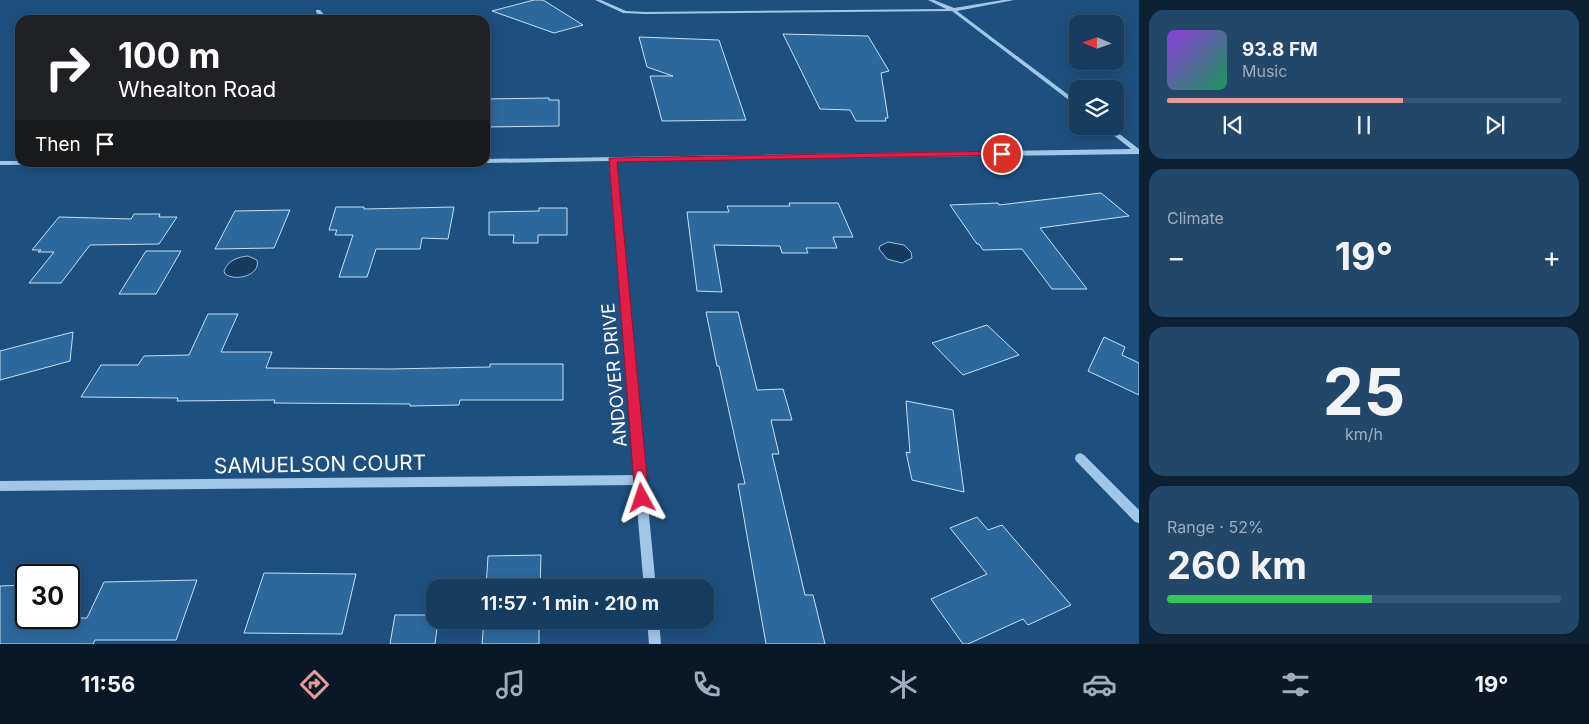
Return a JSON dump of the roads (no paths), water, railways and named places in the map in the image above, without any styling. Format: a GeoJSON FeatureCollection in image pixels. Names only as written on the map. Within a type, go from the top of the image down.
{"type":"FeatureCollection","features":[{"type":"Feature","properties":{"kind":"street"},"geometry":{"type":"LineString","coordinates":[[597,0],[625,12],[645,14],[953,10],[1012,0]]}},
{"type":"Feature","properties":{"kind":"street"},"geometry":{"type":"LineString","coordinates":[[930,0],[953,10],[1069,98]]}},
{"type":"Feature","properties":{"kind":"street"},"geometry":{"type":"LineString","coordinates":[[318,10],[322,15]]}},
{"type":"Feature","properties":{"kind":"street"},"geometry":{"type":"LineString","coordinates":[[1117,135],[1139,152]]}},
{"type":"Feature","properties":{"kind":"street"},"geometry":{"type":"LineString","coordinates":[[490,160],[612,160],[1139,152]]}},
{"type":"Feature","properties":{"kind":"street","name":"ANDOVER DRIVE"},"geometry":{"type":"LineString","coordinates":[[612,160],[649,579]]}},
{"type":"Feature","properties":{"kind":"street"},"geometry":{"type":"LineString","coordinates":[[0,163],[15,163]]}},
{"type":"Feature","properties":{"kind":"street"},"geometry":{"type":"LineString","coordinates":[[1080,458],[1139,518]]}},
{"type":"Feature","properties":{"kind":"street","name":"SAMUELSON COURT"},"geometry":{"type":"LineString","coordinates":[[0,486],[640,480]]}},
{"type":"Feature","properties":{"kind":"street"},"geometry":{"type":"LineString","coordinates":[[653,629],[655,644]]}},
{"type":"Feature","properties":{"kind":"water"},"geometry":{"type":"Polygon","coordinates":[[[888,242],[904,245],[911,252],[912,258],[902,263],[887,259],[879,249],[880,246],[888,242]]]}},
{"type":"Feature","properties":{"kind":"water"},"geometry":{"type":"Polygon","coordinates":[[[248,256],[257,260],[257,265],[252,273],[241,277],[225,274],[226,267],[231,262],[237,258],[248,256]]]}}]}
